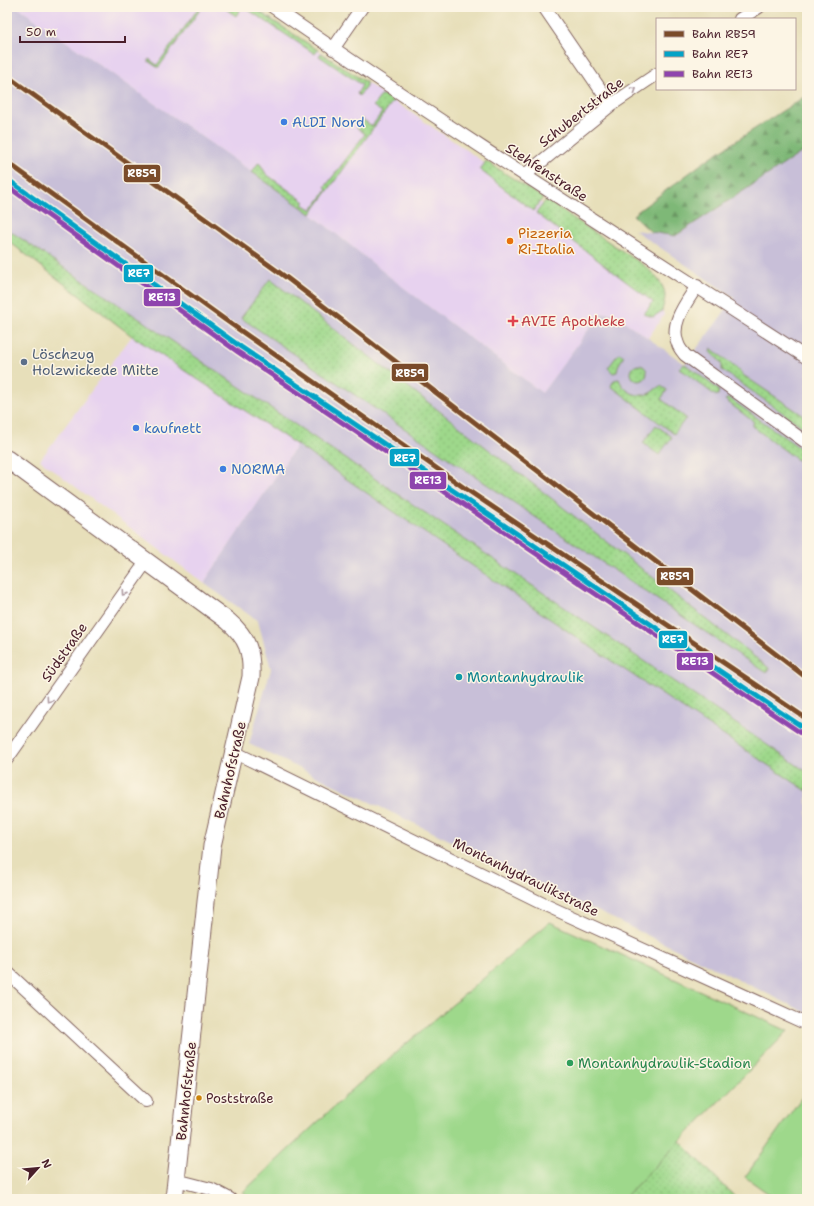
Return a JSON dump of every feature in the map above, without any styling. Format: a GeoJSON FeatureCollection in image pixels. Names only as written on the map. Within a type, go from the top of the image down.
{"type":"FeatureCollection","features":[{"type":"Feature","properties":{"kind":"main road","name":"Bahnhofstraße"},"geometry":{"type":"LineString","coordinates":[[7,460],[228,621],[238,630],[247,644],[252,659],[251,677],[212,846],[174,1199]]}},
{"type":"Feature","properties":{"kind":"street","name":"Stehfenstraße"},"geometry":{"type":"LineString","coordinates":[[274,7],[333,49],[807,358]]}},
{"type":"Feature","properties":{"kind":"street"},"geometry":{"type":"LineString","coordinates":[[333,49],[362,7]]}},
{"type":"Feature","properties":{"kind":"street"},"geometry":{"type":"LineString","coordinates":[[544,7],[611,105]]}},
{"type":"Feature","properties":{"kind":"street"},"geometry":{"type":"LineString","coordinates":[[742,18],[759,7]]}},
{"type":"Feature","properties":{"kind":"street","name":"Schubertstraße"},"geometry":{"type":"LineString","coordinates":[[525,175],[611,105],[656,75]]}},
{"type":"Feature","properties":{"kind":"street"},"geometry":{"type":"LineString","coordinates":[[697,286],[678,319],[675,330],[677,344],[685,355],[807,443]]}},
{"type":"Feature","properties":{"kind":"street","name":"Südstraße"},"geometry":{"type":"LineString","coordinates":[[7,759],[146,562]]}},
{"type":"Feature","properties":{"kind":"street","name":"Montanhydraulikstraße"},"geometry":{"type":"LineString","coordinates":[[234,752],[543,904],[807,1024]]}},
{"type":"Feature","properties":{"kind":"street"},"geometry":{"type":"LineString","coordinates":[[7,972],[146,1101]]}},
{"type":"Feature","properties":{"kind":"street"},"geometry":{"type":"LineString","coordinates":[[176,1180],[211,1189],[230,1199]]}},
{"type":"Feature","properties":{"kind":"shaded area"},"geometry":{"type":"Polygon","coordinates":[[[7,7],[17,7],[311,214],[391,278],[542,393],[597,318],[602,314],[609,313],[618,317],[685,364],[735,298],[634,230],[676,236],[807,149],[807,772],[7,229],[7,7]]]}},
{"type":"Feature","properties":{"kind":"shaded area"},"geometry":{"type":"Polygon","coordinates":[[[17,7],[254,7],[462,147],[649,279],[659,298],[664,315],[648,338],[618,317],[609,313],[602,314],[597,318],[542,393],[391,278],[311,214],[17,7]]]}},
{"type":"Feature","properties":{"kind":"shaded area"},"geometry":{"type":"Polygon","coordinates":[[[132,336],[297,445],[206,580],[205,584],[40,460],[132,336]]]}},
{"type":"Feature","properties":{"kind":"shaded area"},"geometry":{"type":"Polygon","coordinates":[[[297,445],[598,652],[807,791],[807,1013],[249,744],[271,669],[258,621],[205,584],[206,580],[297,445]]]}},
{"type":"Feature","properties":{"kind":"green space"},"geometry":{"type":"Polygon","coordinates":[[[196,7],[202,7],[159,67],[148,61],[149,59],[157,65],[198,9],[196,7]]]}},
{"type":"Feature","properties":{"kind":"green space"},"geometry":{"type":"Polygon","coordinates":[[[228,7],[242,7],[236,16],[226,9],[228,7]]]}},
{"type":"Feature","properties":{"kind":"green space"},"geometry":{"type":"Polygon","coordinates":[[[244,7],[252,7],[318,50],[315,54],[244,7]]]}},
{"type":"Feature","properties":{"kind":"green space"},"geometry":{"type":"Polygon","coordinates":[[[321,53],[366,82],[366,87],[359,96],[357,94],[362,85],[319,56],[321,53]]]}},
{"type":"Feature","properties":{"kind":"green space"},"geometry":{"type":"Polygon","coordinates":[[[384,94],[393,101],[311,214],[252,172],[259,162],[266,174],[305,202],[303,204],[312,210],[327,189],[325,187],[365,134],[356,127],[362,119],[372,126],[382,112],[373,106],[384,94]]]}},
{"type":"Feature","properties":{"kind":"green space"},"geometry":{"type":"Polygon","coordinates":[[[807,95],[807,149],[675,236],[651,232],[633,215],[708,159],[807,95]]]}},
{"type":"Feature","properties":{"kind":"green space"},"geometry":{"type":"Polygon","coordinates":[[[486,161],[543,198],[533,211],[480,170],[486,161]]]}},
{"type":"Feature","properties":{"kind":"green space"},"geometry":{"type":"Polygon","coordinates":[[[546,200],[645,266],[658,279],[663,287],[665,299],[662,311],[653,317],[644,314],[653,302],[536,213],[546,200]]]}},
{"type":"Feature","properties":{"kind":"green space"},"geometry":{"type":"Polygon","coordinates":[[[7,229],[807,772],[807,791],[598,652],[297,445],[132,336],[7,240],[7,229]]]}},
{"type":"Feature","properties":{"kind":"green space"},"geometry":{"type":"Polygon","coordinates":[[[270,279],[769,668],[766,673],[241,318],[270,279]]]}},
{"type":"Feature","properties":{"kind":"green space"},"geometry":{"type":"Polygon","coordinates":[[[711,348],[743,375],[807,418],[807,430],[722,370],[720,362],[710,352],[711,348]]]}},
{"type":"Feature","properties":{"kind":"green space"},"geometry":{"type":"Polygon","coordinates":[[[619,353],[624,356],[618,366],[617,372],[613,373],[608,368],[619,353]]]}},
{"type":"Feature","properties":{"kind":"green space"},"geometry":{"type":"Polygon","coordinates":[[[685,364],[719,390],[718,395],[716,396],[679,368],[685,364]]]}},
{"type":"Feature","properties":{"kind":"green space"},"geometry":{"type":"Polygon","coordinates":[[[636,365],[642,365],[647,370],[645,379],[642,381],[636,381],[631,376],[631,370],[636,365]]]}},
{"type":"Feature","properties":{"kind":"green space"},"geometry":{"type":"Polygon","coordinates":[[[619,379],[624,388],[636,395],[645,395],[661,386],[667,390],[661,399],[686,418],[674,434],[611,386],[614,380],[619,379]]]}},
{"type":"Feature","properties":{"kind":"green space"},"geometry":{"type":"Polygon","coordinates":[[[729,398],[807,453],[807,467],[752,426],[754,422],[725,400],[729,398]]]}},
{"type":"Feature","properties":{"kind":"green space"},"geometry":{"type":"Polygon","coordinates":[[[656,425],[672,437],[659,455],[643,443],[656,425]]]}},
{"type":"Feature","properties":{"kind":"green space","name":"Montanhydraulik-Stadion"},"geometry":{"type":"Polygon","coordinates":[[[550,922],[788,1031],[623,1199],[251,1199],[243,1192],[354,1088],[550,922]]]}},
{"type":"Feature","properties":{"kind":"green space"},"geometry":{"type":"Polygon","coordinates":[[[807,1090],[807,1199],[776,1199],[745,1177],[807,1090]]]}},
{"type":"Feature","properties":{"kind":"green space"},"geometry":{"type":"Polygon","coordinates":[[[680,1141],[737,1199],[623,1199],[680,1141]]]}},
{"type":"Feature","properties":{"kind":"rail line","name":"RB59"},"geometry":{"type":"LineString","coordinates":[[7,76],[287,278],[807,678]]}},
{"type":"Feature","properties":{"kind":"rail line","name":"RB59"},"geometry":{"type":"LineString","coordinates":[[7,162],[224,319],[466,489],[807,719]]}},
{"type":"Feature","properties":{"kind":"rail line","name":"RE7"},"geometry":{"type":"LineString","coordinates":[[7,179],[241,347],[807,730]]}},
{"type":"Feature","properties":{"kind":"rail line","name":"RE13"},"geometry":{"type":"LineString","coordinates":[[7,186],[238,352],[804,735]]}},
{"type":"Feature","properties":{"kind":"place","name":"ALDI Nord"},"geometry":{"type":"Point","coordinates":[284,122]}},
{"type":"Feature","properties":{"kind":"place","name":"Pizzeria Ri-Italia"},"geometry":{"type":"Point","coordinates":[510,241]}},
{"type":"Feature","properties":{"kind":"place","name":"AVIE Apotheke"},"geometry":{"type":"Point","coordinates":[513,321]}},
{"type":"Feature","properties":{"kind":"place","name":"Löschzug Holzwickede Mitte"},"geometry":{"type":"Point","coordinates":[24,362]}},
{"type":"Feature","properties":{"kind":"place","name":"kaufnett"},"geometry":{"type":"Point","coordinates":[136,428]}},
{"type":"Feature","properties":{"kind":"place","name":"NORMA"},"geometry":{"type":"Point","coordinates":[223,469]}},
{"type":"Feature","properties":{"kind":"place","name":"Montanhydraulik"},"geometry":{"type":"Point","coordinates":[459,677]}},
{"type":"Feature","properties":{"kind":"place","name":"Montanhydraulik-Stadion"},"geometry":{"type":"Point","coordinates":[570,1063]}},
{"type":"Feature","properties":{"kind":"place","name":"Poststraße"},"geometry":{"type":"Point","coordinates":[199,1098]}}]}
